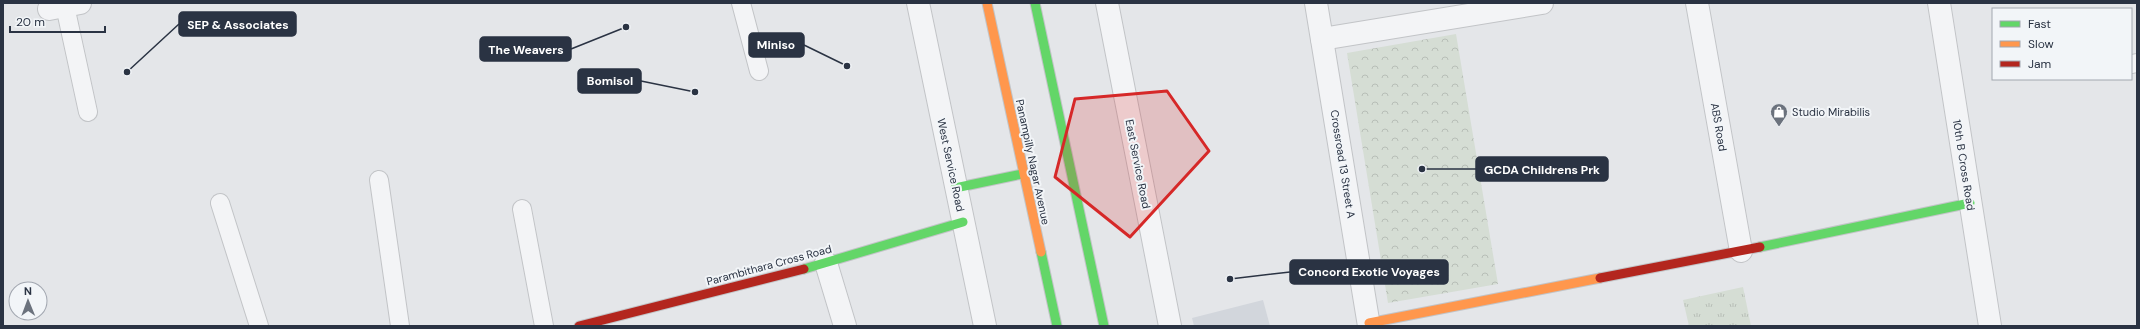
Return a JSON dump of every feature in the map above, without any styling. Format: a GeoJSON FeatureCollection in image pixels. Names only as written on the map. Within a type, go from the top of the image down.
{"type":"FeatureCollection","features":[{"type":"Feature","properties":{"kind":"street","name":"West Service Road"},"geometry":{"type":"LineString","coordinates":[[918,3],[955,188],[985,326]]}},
{"type":"Feature","properties":{"kind":"street","name":"Panampilly Nagar Avenue"},"geometry":{"type":"LineString","coordinates":[[986,3],[1022,174],[1057,326]]}},
{"type":"Feature","properties":{"kind":"street"},"geometry":{"type":"LineString","coordinates":[[1035,3],[1104,326]]}},
{"type":"Feature","properties":{"kind":"street","name":"East Service Road"},"geometry":{"type":"LineString","coordinates":[[1107,3],[1170,326]]}},
{"type":"Feature","properties":{"kind":"street","name":"Crossroad 13 Street A"},"geometry":{"type":"LineString","coordinates":[[1316,3],[1369,324]]}},
{"type":"Feature","properties":{"kind":"street"},"geometry":{"type":"LineString","coordinates":[[1322,39],[1542,3]]}},
{"type":"Feature","properties":{"kind":"street","name":"ABS Road"},"geometry":{"type":"LineString","coordinates":[[1697,3],[1741,251]]}},
{"type":"Feature","properties":{"kind":"street","name":"10th B Cross Road"},"geometry":{"type":"LineString","coordinates":[[1939,3],[1990,326]]}},
{"type":"Feature","properties":{"kind":"street"},"geometry":{"type":"LineString","coordinates":[[955,188],[1022,174]]}},
{"type":"Feature","properties":{"kind":"street"},"geometry":{"type":"LineString","coordinates":[[1369,324],[1741,251],[1970,203]]}},
{"type":"Feature","properties":{"kind":"street","name":"Parambithara Cross Road"},"geometry":{"type":"LineString","coordinates":[[579,326],[826,263],[963,222]]}},
{"type":"Feature","properties":{"kind":"street"},"geometry":{"type":"LineString","coordinates":[[826,263],[845,326]]}},
{"type":"Feature","properties":{"kind":"lane"},"geometry":{"type":"LineString","coordinates":[[741,3],[759,71]]}},
{"type":"Feature","properties":{"kind":"lane"},"geometry":{"type":"LineString","coordinates":[[65,6],[88,112]]}},
{"type":"Feature","properties":{"kind":"lane"},"geometry":{"type":"LineString","coordinates":[[379,180],[400,326]]}},
{"type":"Feature","properties":{"kind":"lane"},"geometry":{"type":"LineString","coordinates":[[220,203],[259,326]]}},
{"type":"Feature","properties":{"kind":"lane"},"geometry":{"type":"LineString","coordinates":[[522,209],[544,326]]}},
{"type":"Feature","properties":{"kind":"highlighted area"},"geometry":{"type":"Polygon","coordinates":[[[1167,91],[1209,151],[1130,237],[1055,177],[1075,99],[1167,91]]]}},
{"type":"Feature","properties":{"kind":"shaded area"},"geometry":{"type":"Polygon","coordinates":[[[1263,300],[1270,326],[1194,326],[1192,318],[1263,300]]]}},
{"type":"Feature","properties":{"kind":"green space"},"geometry":{"type":"Polygon","coordinates":[[[1456,34],[1498,284],[1388,303],[1347,53],[1456,34]]]}},
{"type":"Feature","properties":{"kind":"green space"},"geometry":{"type":"Polygon","coordinates":[[[1743,287],[1751,326],[1689,326],[1683,300],[1743,287]]]}},
{"type":"Feature","properties":{"kind":"traffic: fast"},"geometry":{"type":"LineString","coordinates":[[1035,3],[1104,326]]}},
{"type":"Feature","properties":{"kind":"traffic: fast"},"geometry":{"type":"LineString","coordinates":[[955,188],[1022,174]]}},
{"type":"Feature","properties":{"kind":"traffic: fast"},"geometry":{"type":"LineString","coordinates":[[1760,247],[1970,203]]}},
{"type":"Feature","properties":{"kind":"traffic: fast"},"geometry":{"type":"LineString","coordinates":[[804,269],[963,222]]}},
{"type":"Feature","properties":{"kind":"traffic: fast"},"geometry":{"type":"LineString","coordinates":[[1041,252],[1057,326]]}},
{"type":"Feature","properties":{"kind":"traffic: slow"},"geometry":{"type":"LineString","coordinates":[[987,3],[1041,252]]}},
{"type":"Feature","properties":{"kind":"traffic: slow"},"geometry":{"type":"LineString","coordinates":[[1369,323],[1600,278]]}},
{"type":"Feature","properties":{"kind":"traffic: jam"},"geometry":{"type":"LineString","coordinates":[[1600,278],[1760,247]]}},
{"type":"Feature","properties":{"kind":"traffic: jam"},"geometry":{"type":"LineString","coordinates":[[579,326],[804,269]]}},
{"type":"Feature","properties":{"kind":"place","name":"The Weavers"},"geometry":{"type":"Point","coordinates":[626,27]}},
{"type":"Feature","properties":{"kind":"place","name":"Miniso"},"geometry":{"type":"Point","coordinates":[847,66]}},
{"type":"Feature","properties":{"kind":"place","name":"SEP & Associates"},"geometry":{"type":"Point","coordinates":[127,72]}},
{"type":"Feature","properties":{"kind":"place","name":"Bomisol"},"geometry":{"type":"Point","coordinates":[695,92]}},
{"type":"Feature","properties":{"kind":"place","name":"Studio Mirabilis"},"geometry":{"type":"Point","coordinates":[1779,127]}},
{"type":"Feature","properties":{"kind":"place","name":"GCDA Childrens Prk"},"geometry":{"type":"Point","coordinates":[1422,169]}},
{"type":"Feature","properties":{"kind":"place","name":"Concord Exotic Voyages"},"geometry":{"type":"Point","coordinates":[1230,279]}}]}
